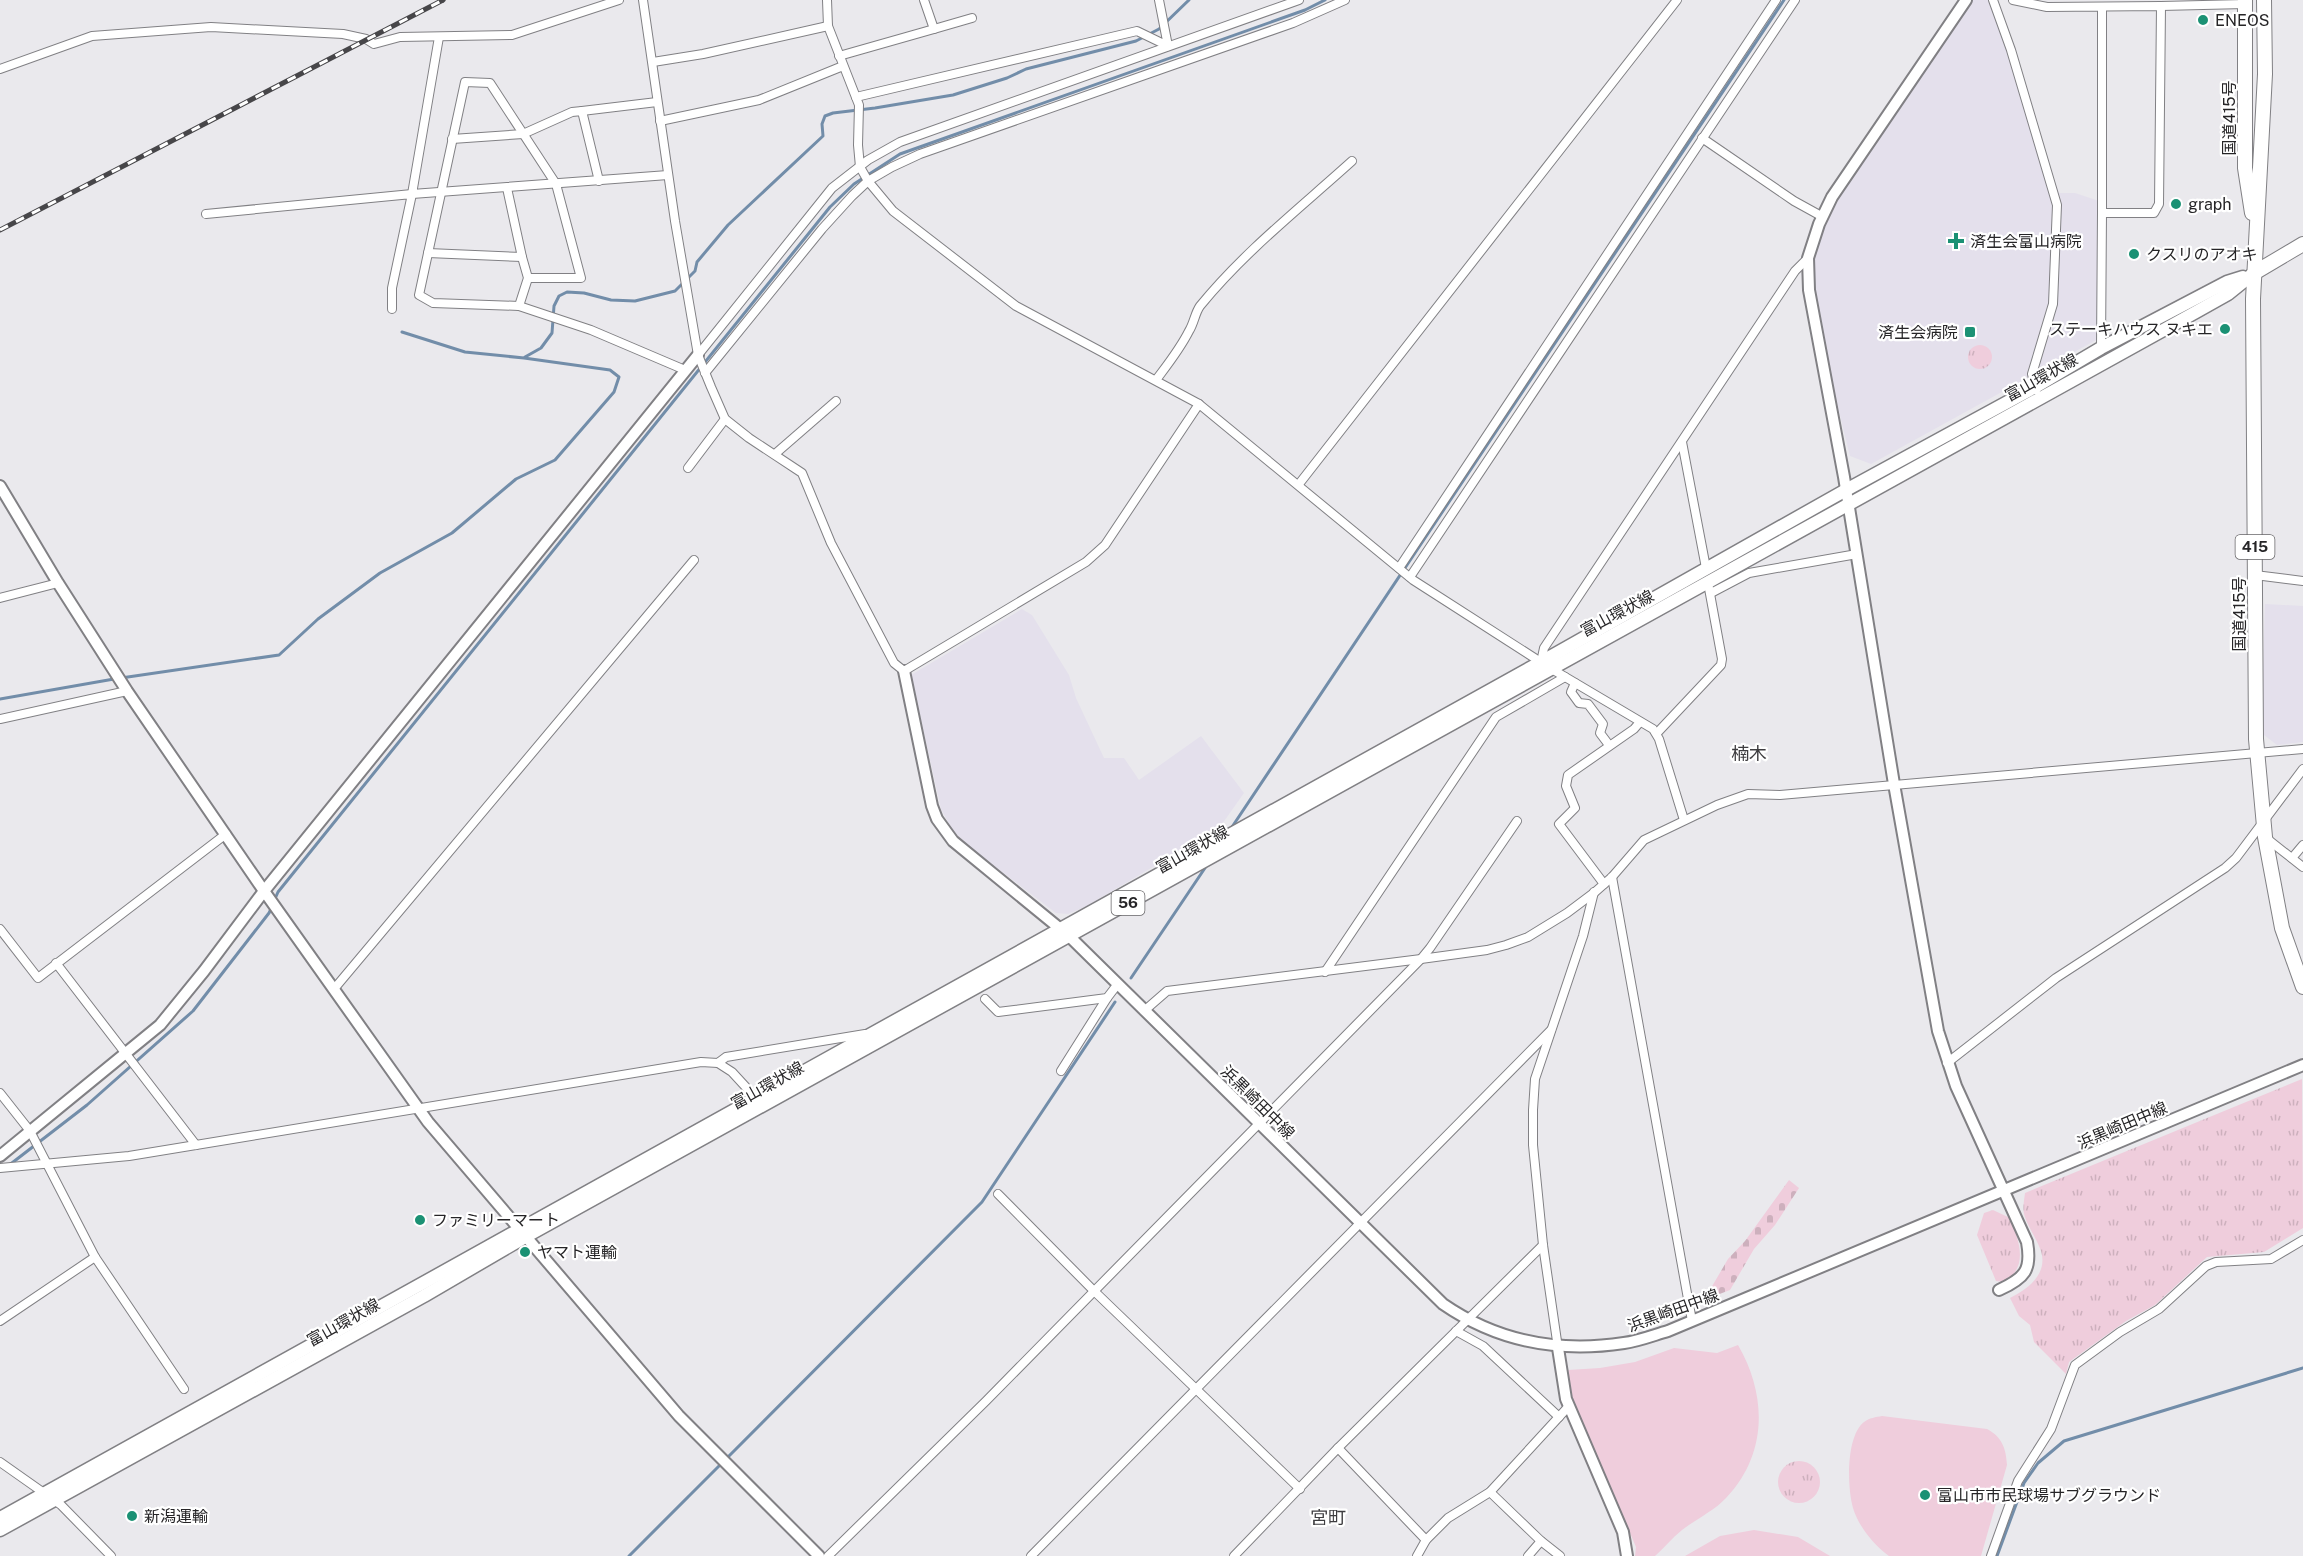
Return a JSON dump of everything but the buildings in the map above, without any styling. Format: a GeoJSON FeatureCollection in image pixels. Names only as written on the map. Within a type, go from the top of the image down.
{"type":"FeatureCollection","features":[{"type":"Feature","properties":{"kind":"highway","name":"国道415号"},"geometry":{"type":"LineString","coordinates":[[2264,0],[2265,74],[2254,273],[2257,754],[2265,837],[2282,928],[2302,978]]}},
{"type":"Feature","properties":{"kind":"highway","name":"国道415号"},"geometry":{"type":"LineString","coordinates":[[2245,2],[2245,168],[2256,235]]}},
{"type":"Feature","properties":{"kind":"highway"},"geometry":{"type":"LineString","coordinates":[[2254,273],[2303,244]]}},
{"type":"Feature","properties":{"kind":"main road","name":"富山環状線"},"geometry":{"type":"LineString","coordinates":[[0,1518],[48,1496],[418,1287],[521,1233],[1545,665],[1706,568],[1846,490],[2228,294],[2254,273]]}},
{"type":"Feature","properties":{"kind":"main road","name":"富山環状線"},"geometry":{"type":"LineString","coordinates":[[1545,665],[1710,588],[2037,392],[2101,348],[2228,282],[2254,273]]}},
{"type":"Feature","properties":{"kind":"main road","name":"富山環状線"},"geometry":{"type":"LineString","coordinates":[[521,1233],[872,1032],[1065,932]]}},
{"type":"Feature","properties":{"kind":"main road","name":"富山環状線"},"geometry":{"type":"LineString","coordinates":[[0,1530],[48,1496]]}},
{"type":"Feature","properties":{"kind":"street"},"geometry":{"type":"LineString","coordinates":[[0,69],[92,36],[211,27],[343,33],[366,39],[374,44],[400,37],[512,35],[619,0]]}},
{"type":"Feature","properties":{"kind":"street"},"geometry":{"type":"LineString","coordinates":[[643,0],[668,175],[698,355],[705,373],[725,419],[802,473],[831,543],[894,663],[904,671],[1086,562],[1105,545],[1199,404]]}},
{"type":"Feature","properties":{"kind":"street"},"geometry":{"type":"LineString","coordinates":[[827,0],[828,26],[859,105],[860,167],[868,181],[893,211],[1016,306],[1199,404],[1410,577],[1545,665],[1657,733],[1684,820]]}},
{"type":"Feature","properties":{"kind":"street"},"geometry":{"type":"LineString","coordinates":[[924,0],[934,29]]}},
{"type":"Feature","properties":{"kind":"street"},"geometry":{"type":"LineString","coordinates":[[1160,0],[1168,46]]}},
{"type":"Feature","properties":{"kind":"street"},"geometry":{"type":"LineString","coordinates":[[0,1156],[160,1025],[181,1001],[264,891],[832,188],[868,160],[900,142],[1299,0]]}},
{"type":"Feature","properties":{"kind":"street"},"geometry":{"type":"LineString","coordinates":[[705,373],[822,229],[868,181],[892,167],[920,154],[1293,23],[1345,0]]}},
{"type":"Feature","properties":{"kind":"street"},"geometry":{"type":"LineString","coordinates":[[1299,484],[1677,0]]}},
{"type":"Feature","properties":{"kind":"street"},"geometry":{"type":"LineString","coordinates":[[1398,568],[1776,0]]}},
{"type":"Feature","properties":{"kind":"street"},"geometry":{"type":"LineString","coordinates":[[1410,577],[1795,0]]}},
{"type":"Feature","properties":{"kind":"street"},"geometry":{"type":"LineString","coordinates":[[1966,0],[1832,197],[1808,258],[1809,290],[1846,490],[1894,784],[1938,1030],[1947,1063],[2027,1242],[2030,1259],[2026,1272],[2015,1283],[2000,1290]]}},
{"type":"Feature","properties":{"kind":"street"},"geometry":{"type":"LineString","coordinates":[[1994,0],[2057,205],[2053,304],[2032,374],[2037,392]]}},
{"type":"Feature","properties":{"kind":"street"},"geometry":{"type":"LineString","coordinates":[[2013,0],[2047,7],[2161,6],[2245,2]]}},
{"type":"Feature","properties":{"kind":"street"},"geometry":{"type":"LineString","coordinates":[[2102,213],[2154,213],[2159,204],[2161,6]]}},
{"type":"Feature","properties":{"kind":"street"},"geometry":{"type":"LineString","coordinates":[[2101,348],[2102,7]]}},
{"type":"Feature","properties":{"kind":"street"},"geometry":{"type":"LineString","coordinates":[[839,56],[972,18]]}},
{"type":"Feature","properties":{"kind":"street"},"geometry":{"type":"LineString","coordinates":[[652,62],[703,54],[828,26]]}},
{"type":"Feature","properties":{"kind":"street"},"geometry":{"type":"LineString","coordinates":[[856,97],[1137,31],[1168,46]]}},
{"type":"Feature","properties":{"kind":"street"},"geometry":{"type":"LineString","coordinates":[[392,309],[392,288],[412,194],[439,37]]}},
{"type":"Feature","properties":{"kind":"street"},"geometry":{"type":"LineString","coordinates":[[660,122],[759,100],[843,66]]}},
{"type":"Feature","properties":{"kind":"street"},"geometry":{"type":"LineString","coordinates":[[528,278],[581,278],[556,184],[490,83],[465,82],[419,295],[433,303],[519,306],[591,330],[684,370]]}},
{"type":"Feature","properties":{"kind":"street"},"geometry":{"type":"LineString","coordinates":[[452,139],[522,134],[573,112],[657,102]]}},
{"type":"Feature","properties":{"kind":"street"},"geometry":{"type":"LineString","coordinates":[[582,111],[599,180]]}},
{"type":"Feature","properties":{"kind":"street"},"geometry":{"type":"LineString","coordinates":[[1702,138],[1794,201],[1823,217]]}},
{"type":"Feature","properties":{"kind":"street"},"geometry":{"type":"LineString","coordinates":[[1156,380],[1181,346],[1198,309],[1228,274],[1287,217],[1352,161]]}},
{"type":"Feature","properties":{"kind":"street"},"geometry":{"type":"LineString","coordinates":[[206,214],[412,194],[440,194],[668,175]]}},
{"type":"Feature","properties":{"kind":"street"},"geometry":{"type":"LineString","coordinates":[[507,188],[528,278],[519,306]]}},
{"type":"Feature","properties":{"kind":"street"},"geometry":{"type":"LineString","coordinates":[[428,253],[522,257]]}},
{"type":"Feature","properties":{"kind":"street"},"geometry":{"type":"LineString","coordinates":[[1545,665],[1544,648],[1795,271],[1808,258]]}},
{"type":"Feature","properties":{"kind":"street"},"geometry":{"type":"LineString","coordinates":[[1603,260],[1616,269]]}},
{"type":"Feature","properties":{"kind":"street"},"geometry":{"type":"LineString","coordinates":[[775,454],[836,401]]}},
{"type":"Feature","properties":{"kind":"street"},"geometry":{"type":"LineString","coordinates":[[688,468],[725,419]]}},
{"type":"Feature","properties":{"kind":"street"},"geometry":{"type":"LineString","coordinates":[[1682,442],[1706,568]]}},
{"type":"Feature","properties":{"kind":"street"},"geometry":{"type":"LineString","coordinates":[[0,486],[127,691],[417,1108],[679,1416],[819,1556]]}},
{"type":"Feature","properties":{"kind":"street"},"geometry":{"type":"LineString","coordinates":[[1657,733],[1720,665],[1722,659],[1710,588],[1749,573],[1857,554]]}},
{"type":"Feature","properties":{"kind":"street"},"geometry":{"type":"LineString","coordinates":[[334,989],[694,560]]}},
{"type":"Feature","properties":{"kind":"street"},"geometry":{"type":"LineString","coordinates":[[2255,575],[2303,581]]}},
{"type":"Feature","properties":{"kind":"street"},"geometry":{"type":"LineString","coordinates":[[0,598],[58,583]]}},
{"type":"Feature","properties":{"kind":"street","name":"浜黒崎田中線"},"geometry":{"type":"LineString","coordinates":[[904,671],[932,806],[945,831],[963,850],[1025,897],[1065,932],[1443,1304],[1466,1320],[1510,1336],[1558,1347],[1581,1348],[1626,1343],[1668,1331],[2303,1065]]}},
{"type":"Feature","properties":{"kind":"street"},"geometry":{"type":"LineString","coordinates":[[1325,972],[1496,717],[1565,677]]}},
{"type":"Feature","properties":{"kind":"street"},"geometry":{"type":"LineString","coordinates":[[1575,683],[1571,692],[1579,703],[1588,704],[1603,724],[1600,733],[1609,745]]}},
{"type":"Feature","properties":{"kind":"street"},"geometry":{"type":"LineString","coordinates":[[0,719],[127,691]]}},
{"type":"Feature","properties":{"kind":"street"},"geometry":{"type":"LineString","coordinates":[[1604,884],[1559,824],[1575,808],[1566,786],[1568,774],[1634,729],[1640,722]]}},
{"type":"Feature","properties":{"kind":"street"},"geometry":{"type":"LineString","coordinates":[[1144,1011],[1167,991],[1487,950],[1528,937],[1567,913],[1604,884],[1644,840],[1717,805],[1748,794],[1780,795],[2303,749]]}},
{"type":"Feature","properties":{"kind":"street"},"geometry":{"type":"LineString","coordinates":[[1947,1063],[2056,978],[2225,868],[2236,858],[2303,769]]}},
{"type":"Feature","properties":{"kind":"street"},"geometry":{"type":"LineString","coordinates":[[828,1556],[986,1401],[1421,959],[1431,948],[1517,820]]}},
{"type":"Feature","properties":{"kind":"street"},"geometry":{"type":"LineString","coordinates":[[0,929],[38,978],[226,834]]}},
{"type":"Feature","properties":{"kind":"street"},"geometry":{"type":"LineString","coordinates":[[2265,837],[2303,867]]}},
{"type":"Feature","properties":{"kind":"street"},"geometry":{"type":"LineString","coordinates":[[2292,858],[2303,845]]}},
{"type":"Feature","properties":{"kind":"street"},"geometry":{"type":"LineString","coordinates":[[1612,877],[1692,1321]]}},
{"type":"Feature","properties":{"kind":"street"},"geometry":{"type":"LineString","coordinates":[[1594,892],[1583,936],[1535,1079],[1533,1145],[1543,1245],[1566,1399],[1623,1532],[1627,1556]]}},
{"type":"Feature","properties":{"kind":"street"},"geometry":{"type":"LineString","coordinates":[[56,963],[196,1145]]}},
{"type":"Feature","properties":{"kind":"street"},"geometry":{"type":"LineString","coordinates":[[1062,1071],[1117,985]]}},
{"type":"Feature","properties":{"kind":"street"},"geometry":{"type":"LineString","coordinates":[[985,999],[998,1012],[1107,998]]}},
{"type":"Feature","properties":{"kind":"street"},"geometry":{"type":"LineString","coordinates":[[1031,1556],[1551,1030]]}},
{"type":"Feature","properties":{"kind":"street"},"geometry":{"type":"LineString","coordinates":[[718,1063],[726,1057],[872,1032]]}},
{"type":"Feature","properties":{"kind":"street"},"geometry":{"type":"LineString","coordinates":[[0,1168],[129,1156],[701,1062],[718,1063],[732,1072],[755,1097]]}},
{"type":"Feature","properties":{"kind":"street"},"geometry":{"type":"LineString","coordinates":[[0,1092],[30,1131],[95,1257],[184,1389]]}},
{"type":"Feature","properties":{"kind":"street"},"geometry":{"type":"LineString","coordinates":[[998,1194],[1300,1489]]}},
{"type":"Feature","properties":{"kind":"street"},"geometry":{"type":"LineString","coordinates":[[1991,1556],[2018,1481],[2051,1429],[2075,1365],[2120,1332],[2159,1309],[2206,1266],[2216,1262],[2271,1259],[2303,1240]]}},
{"type":"Feature","properties":{"kind":"street"},"geometry":{"type":"LineString","coordinates":[[1234,1556],[1338,1448],[1543,1245]]}},
{"type":"Feature","properties":{"kind":"street"},"geometry":{"type":"LineString","coordinates":[[0,1322],[95,1257]]}},
{"type":"Feature","properties":{"kind":"street"},"geometry":{"type":"LineString","coordinates":[[1456,1331],[1483,1346],[1559,1417]]}},
{"type":"Feature","properties":{"kind":"street"},"geometry":{"type":"LineString","coordinates":[[1417,1556],[1426,1540],[1448,1518],[1490,1492],[1569,1406]]}},
{"type":"Feature","properties":{"kind":"street"},"geometry":{"type":"LineString","coordinates":[[1338,1448],[1426,1540]]}},
{"type":"Feature","properties":{"kind":"street"},"geometry":{"type":"LineString","coordinates":[[0,1461],[71,1514],[111,1556]]}},
{"type":"Feature","properties":{"kind":"street"},"geometry":{"type":"LineString","coordinates":[[1490,1492],[1560,1556]]}},
{"type":"Feature","properties":{"kind":"street"},"geometry":{"type":"LineString","coordinates":[[1528,1556],[1541,1541]]}},
{"type":"Feature","properties":{"kind":"shaded area","name":"済生会富山病院"},"geometry":{"type":"Polygon","coordinates":[[[1972,0],[1991,0],[2059,193],[2075,193],[2099,201],[2096,340],[1871,464],[1850,456],[1809,290],[1808,258],[1819,224],[1917,72],[1972,0]]]}},
{"type":"Feature","properties":{"kind":"shaded area"},"geometry":{"type":"Polygon","coordinates":[[[2265,604],[2303,606],[2303,742],[2277,745],[2264,735],[2262,714],[2265,604]]]}},
{"type":"Feature","properties":{"kind":"shaded area"},"geometry":{"type":"Polygon","coordinates":[[[1022,609],[1032,615],[1069,675],[1076,698],[1104,758],[1124,758],[1139,780],[1201,736],[1244,793],[1220,827],[1087,906],[1068,914],[1056,913],[972,849],[953,831],[941,809],[911,675],[1022,609]]]}},
{"type":"Feature","properties":{"kind":"green space"},"geometry":{"type":"Polygon","coordinates":[[[1980,345],[1989,348],[1992,357],[1989,366],[1980,369],[1971,366],[1968,357],[1971,348],[1980,345]]]}},
{"type":"Feature","properties":{"kind":"green space"},"geometry":{"type":"Polygon","coordinates":[[[2302,1079],[2303,1228],[2264,1252],[2207,1257],[2155,1305],[2126,1321],[2069,1362],[2066,1374],[2034,1342],[2030,1325],[2019,1316],[2010,1298],[2030,1285],[2042,1267],[2041,1251],[2024,1214],[2025,1193],[2302,1079]]]}},
{"type":"Feature","properties":{"kind":"green space"},"geometry":{"type":"Polygon","coordinates":[[[1789,1180],[1799,1188],[1775,1225],[1754,1249],[1730,1290],[1704,1300],[1728,1259],[1745,1241],[1789,1180]]]}},
{"type":"Feature","properties":{"kind":"green space"},"geometry":{"type":"Polygon","coordinates":[[[1993,1210],[2010,1218],[2019,1244],[2020,1260],[2017,1268],[2005,1282],[1996,1281],[1977,1235],[1984,1213],[1993,1210]]]}},
{"type":"Feature","properties":{"kind":"green space"},"geometry":{"type":"Polygon","coordinates":[[[1738,1345],[1748,1364],[1758,1404],[1759,1424],[1750,1463],[1740,1481],[1716,1507],[1682,1530],[1655,1556],[1635,1556],[1636,1547],[1572,1397],[1568,1370],[1600,1368],[1635,1362],[1674,1348],[1717,1353],[1738,1345]]]}},
{"type":"Feature","properties":{"kind":"green space","name":"富山市市民球場サブグラウンド"},"geometry":{"type":"Polygon","coordinates":[[[1882,1416],[1987,1429],[2000,1439],[2006,1453],[2007,1465],[1981,1556],[1889,1556],[1872,1541],[1853,1508],[1849,1462],[1858,1429],[1864,1422],[1882,1416]]]}},
{"type":"Feature","properties":{"kind":"green space"},"geometry":{"type":"Polygon","coordinates":[[[1799,1461],[1814,1467],[1820,1482],[1814,1497],[1799,1503],[1784,1497],[1778,1482],[1784,1467],[1799,1461]]]}},
{"type":"Feature","properties":{"kind":"green space"},"geometry":{"type":"Polygon","coordinates":[[[1754,1530],[1798,1537],[1830,1556],[1685,1556],[1720,1536],[1754,1530]]]}},
{"type":"Feature","properties":{"kind":"waterway"},"geometry":{"type":"LineString","coordinates":[[525,357],[541,348],[552,333],[554,306],[559,296],[567,292],[584,293],[611,300],[635,301],[675,291],[695,271],[697,262],[728,225],[823,136],[822,124],[825,116],[953,95],[1007,78],[1026,69],[1136,41],[1159,29],[1189,0]]}},
{"type":"Feature","properties":{"kind":"waterway"},"geometry":{"type":"LineString","coordinates":[[274,901],[278,892],[830,207],[854,184],[900,154],[1305,10],[1325,0]]}},
{"type":"Feature","properties":{"kind":"waterway"},"geometry":{"type":"LineString","coordinates":[[1232,827],[1784,0]]}},
{"type":"Feature","properties":{"kind":"waterway"},"geometry":{"type":"LineString","coordinates":[[121,678],[279,655],[318,619],[380,573],[452,533],[516,479],[555,460],[614,392],[619,377],[610,370],[465,352],[402,332]]}},
{"type":"Feature","properties":{"kind":"waterway"},"geometry":{"type":"LineString","coordinates":[[0,699],[114,679]]}},
{"type":"Feature","properties":{"kind":"waterway"},"geometry":{"type":"LineString","coordinates":[[1131,978],[1207,865]]}},
{"type":"Feature","properties":{"kind":"waterway"},"geometry":{"type":"LineString","coordinates":[[8,1166],[87,1105],[193,1011],[272,907]]}},
{"type":"Feature","properties":{"kind":"waterway"},"geometry":{"type":"LineString","coordinates":[[726,1459],[982,1202],[1115,1002]]}},
{"type":"Feature","properties":{"kind":"waterway"},"geometry":{"type":"LineString","coordinates":[[1997,1556],[2024,1483],[2038,1463],[2064,1441],[2303,1368]]}},
{"type":"Feature","properties":{"kind":"waterway"},"geometry":{"type":"LineString","coordinates":[[629,1556],[721,1464]]}},
{"type":"Feature","properties":{"kind":"railway"},"geometry":{"type":"LineString","coordinates":[[0,230],[443,0]]}},
{"type":"Feature","properties":{"kind":"place","name":"ENEOS"},"geometry":{"type":"Point","coordinates":[2203,20]}},
{"type":"Feature","properties":{"kind":"place","name":"graph"},"geometry":{"type":"Point","coordinates":[2176,204]}},
{"type":"Feature","properties":{"kind":"place","name":"済生会富山病院"},"geometry":{"type":"Point","coordinates":[1956,241]}},
{"type":"Feature","properties":{"kind":"place","name":"クスリのアオキ"},"geometry":{"type":"Point","coordinates":[2134,254]}},
{"type":"Feature","properties":{"kind":"place","name":"ステーキハウス ヌキエ"},"geometry":{"type":"Point","coordinates":[2225,329]}},
{"type":"Feature","properties":{"kind":"place","name":"済生会病院"},"geometry":{"type":"Point","coordinates":[1970,332]}},
{"type":"Feature","properties":{"kind":"place","name":"ファミリーマート"},"geometry":{"type":"Point","coordinates":[420,1220]}},
{"type":"Feature","properties":{"kind":"place","name":"ヤマト運輸"},"geometry":{"type":"Point","coordinates":[525,1252]}},
{"type":"Feature","properties":{"kind":"place","name":"富山市市民球場サブグラウンド"},"geometry":{"type":"Point","coordinates":[1925,1495]}},
{"type":"Feature","properties":{"kind":"place","name":"新潟運輸"},"geometry":{"type":"Point","coordinates":[132,1516]}},
{"type":"Feature","properties":{"kind":"district","name":"楠木"},"geometry":{"type":"Point","coordinates":[1749,754]}},
{"type":"Feature","properties":{"kind":"district","name":"宮町"},"geometry":{"type":"Point","coordinates":[1328,1518]}}]}
